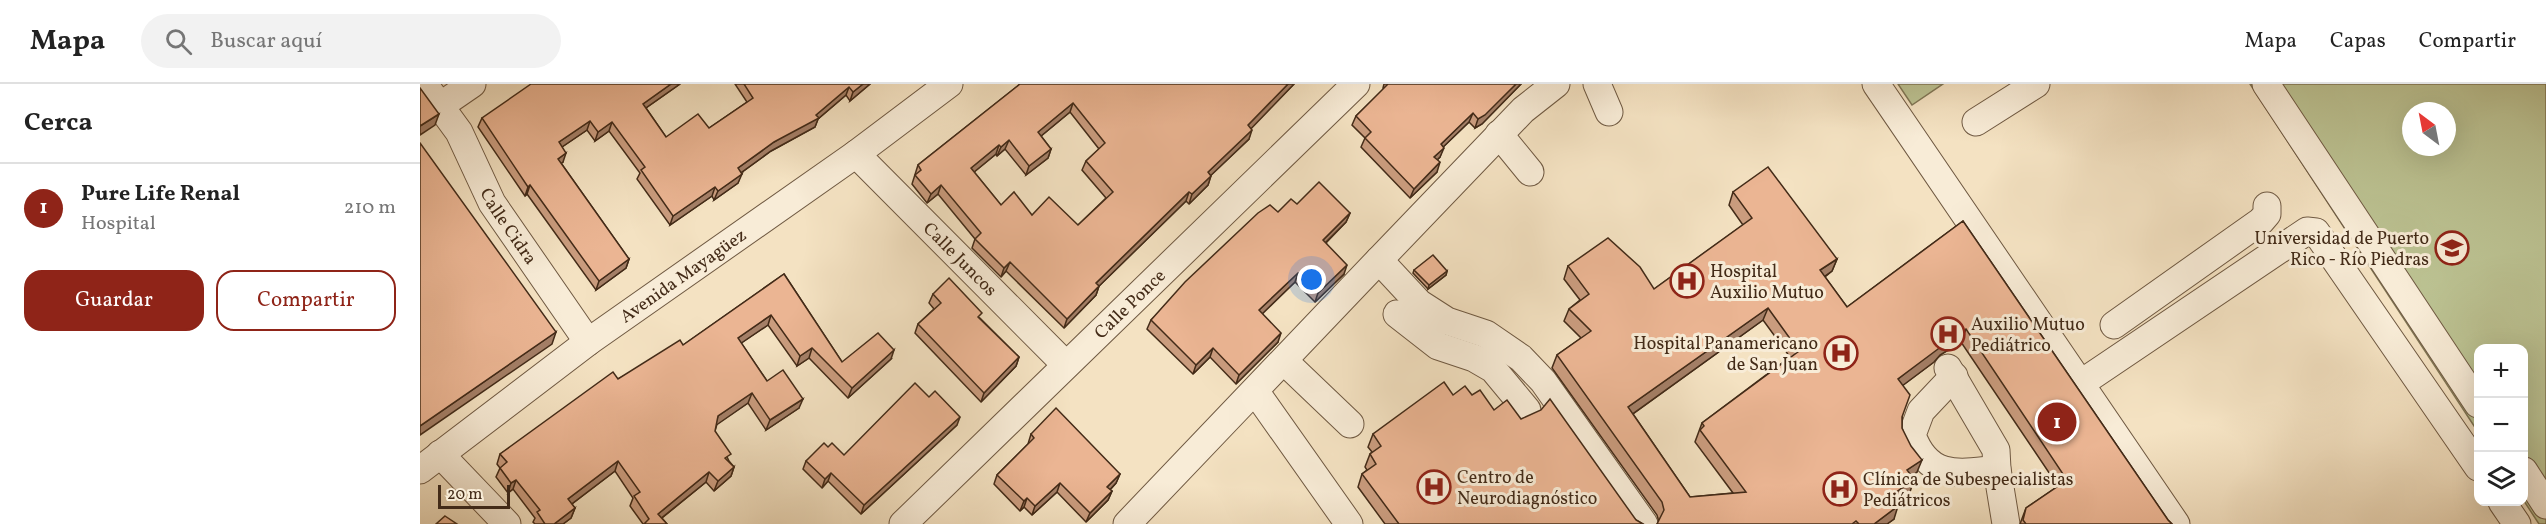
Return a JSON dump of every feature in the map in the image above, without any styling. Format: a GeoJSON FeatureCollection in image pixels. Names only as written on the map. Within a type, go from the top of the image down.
{"type":"FeatureCollection","features":[{"type":"Feature","properties":{"kind":"street","name":"Calle Cidra"},"geometry":{"type":"LineString","coordinates":[[424,84],[465,144],[487,195],[588,342]]}},
{"type":"Feature","properties":{"kind":"street"},"geometry":{"type":"LineString","coordinates":[[441,106],[472,84]]}},
{"type":"Feature","properties":{"kind":"street","name":"Avenida Mayagüez"},"geometry":{"type":"LineString","coordinates":[[430,462],[588,342],[856,154],[949,84]]}},
{"type":"Feature","properties":{"kind":"street","name":"Calle Ponce"},"geometry":{"type":"LineString","coordinates":[[903,524],[1356,84]]}},
{"type":"Feature","properties":{"kind":"street"},"geometry":{"type":"LineString","coordinates":[[1127,524],[1522,110],[1556,84]]}},
{"type":"Feature","properties":{"kind":"street"},"geometry":{"type":"LineString","coordinates":[[1596,84],[1609,112]]}},
{"type":"Feature","properties":{"kind":"street"},"geometry":{"type":"LineString","coordinates":[[1876,84],[2176,524]]}},
{"type":"Feature","properties":{"kind":"street"},"geometry":{"type":"LineString","coordinates":[[1976,122],[2036,84]]}},
{"type":"Feature","properties":{"kind":"street"},"geometry":{"type":"LineString","coordinates":[[2266,84],[2474,398]]}},
{"type":"Feature","properties":{"kind":"street"},"geometry":{"type":"LineString","coordinates":[[1499,134],[1530,172]]}},
{"type":"Feature","properties":{"kind":"street","name":"Calle Juncos"},"geometry":{"type":"LineString","coordinates":[[856,154],[1066,365]]}},
{"type":"Feature","properties":{"kind":"street"},"geometry":{"type":"LineString","coordinates":[[2114,325],[2261,221],[2267,214],[2267,206]]}},
{"type":"Feature","properties":{"kind":"street"},"geometry":{"type":"LineString","coordinates":[[2080,384],[2307,231],[2316,232],[2474,461]]}},
{"type":"Feature","properties":{"kind":"street"},"geometry":{"type":"LineString","coordinates":[[1379,261],[1419,303],[1447,321],[1486,334],[1521,358],[1543,381],[1644,524]]}},
{"type":"Feature","properties":{"kind":"street"},"geometry":{"type":"LineString","coordinates":[[1398,314],[1438,346],[1474,358],[1492,369],[1527,410]]}},
{"type":"Feature","properties":{"kind":"street"},"geometry":{"type":"LineString","coordinates":[[1284,361],[1350,424]]}},
{"type":"Feature","properties":{"kind":"street"},"geometry":{"type":"LineString","coordinates":[[1996,468],[1958,474],[1928,464],[1918,452],[1912,435],[1921,411],[1951,372],[1996,450],[1996,468],[2006,524]]}},
{"type":"Feature","properties":{"kind":"street"},"geometry":{"type":"LineString","coordinates":[[1255,391],[1349,524]]}},
{"type":"Feature","properties":{"kind":"street"},"geometry":{"type":"LineString","coordinates":[[430,462],[507,524]]}},
{"type":"Feature","properties":{"kind":"street"},"geometry":{"type":"LineString","coordinates":[[2528,478],[2546,505]]}},
{"type":"Feature","properties":{"kind":"street"},"geometry":{"type":"LineString","coordinates":[[2505,506],[2517,524]]}},
{"type":"Feature","properties":{"kind":"green space"},"geometry":{"type":"Polygon","coordinates":[[[1898,84],[1943,84],[1912,105],[1898,84]]]}},
{"type":"Feature","properties":{"kind":"green space","name":"Universidad de Puerto Rico - Río Piedras"},"geometry":{"type":"Polygon","coordinates":[[[2250,84],[2546,84],[2546,524],[2539,524],[2527,506],[2528,344],[2474,344],[2474,426],[2250,84]]]}},
{"type":"Feature","properties":{"kind":"building"},"geometry":{"type":"Polygon","coordinates":[[[531,84],[671,84],[643,104],[666,137],[698,114],[709,128],[753,98],[744,84],[863,84],[853,92],[849,87],[816,115],[819,118],[774,142],[738,168],[742,174],[718,191],[715,187],[673,216],[641,170],[645,167],[612,122],[598,132],[590,121],[559,142],[566,153],[558,159],[629,259],[599,281],[530,185],[528,187],[482,118],[531,84]]]}},
{"type":"Feature","properties":{"kind":"building"},"geometry":{"type":"Polygon","coordinates":[[[1020,84],[1288,84],[1248,125],[1252,130],[1208,172],[1211,176],[1192,194],[1189,192],[1096,283],[1099,286],[1067,319],[1010,262],[1004,268],[975,239],[981,233],[941,185],[931,194],[915,175],[921,170],[918,165],[1020,84]],[[1073,103],[1038,132],[1051,149],[1029,166],[1009,140],[1001,147],[999,145],[971,168],[1001,205],[1014,192],[1032,215],[1049,197],[1078,225],[1113,192],[1086,161],[1105,143],[1073,103]]]}},
{"type":"Feature","properties":{"kind":"building"},"geometry":{"type":"Polygon","coordinates":[[[1388,84],[1516,84],[1485,115],[1478,119],[1473,113],[1441,144],[1444,148],[1434,157],[1440,162],[1414,189],[1365,138],[1371,132],[1356,116],[1388,84]]]}},
{"type":"Feature","properties":{"kind":"building"},"geometry":{"type":"Polygon","coordinates":[[[420,88],[439,114],[420,126],[420,88]]]}},
{"type":"Feature","properties":{"kind":"building"},"geometry":{"type":"Polygon","coordinates":[[[420,143],[556,332],[420,426],[420,143]]]}},
{"type":"Feature","properties":{"kind":"building"},"geometry":{"type":"Polygon","coordinates":[[[1768,167],[1837,259],[1820,270],[1847,307],[1963,221],[2172,524],[2026,524],[2023,520],[2026,508],[2067,480],[1966,329],[1944,342],[1898,379],[1910,395],[1902,417],[1902,428],[1911,446],[1922,460],[1907,470],[1914,479],[1891,496],[1898,506],[1874,524],[1859,524],[1856,521],[1852,524],[1657,524],[1664,510],[1662,502],[1557,355],[1591,331],[1569,309],[1589,294],[1568,266],[1608,238],[1640,267],[1654,289],[1752,218],[1733,192],[1768,167]],[[1768,308],[1628,407],[1690,497],[1746,492],[1700,430],[1704,426],[1702,423],[1799,351],[1768,308]]]}},
{"type":"Feature","properties":{"kind":"building"},"geometry":{"type":"Polygon","coordinates":[[[1319,182],[1350,213],[1323,240],[1347,265],[1318,293],[1298,273],[1259,310],[1281,333],[1239,375],[1213,348],[1196,365],[1151,320],[1185,282],[1258,213],[1270,205],[1278,212],[1291,199],[1297,204],[1319,182]]]}},
{"type":"Feature","properties":{"kind":"building"},"geometry":{"type":"Polygon","coordinates":[[[1433,255],[1447,271],[1429,285],[1414,270],[1433,255]]]}},
{"type":"Feature","properties":{"kind":"building"},"geometry":{"type":"Polygon","coordinates":[[[784,274],[842,362],[878,333],[894,350],[852,388],[812,348],[800,356],[771,315],[738,338],[767,381],[783,370],[803,399],[770,420],[752,393],[718,416],[715,431],[731,454],[725,458],[734,467],[718,481],[709,472],[658,514],[667,524],[644,524],[649,519],[634,496],[640,492],[618,461],[568,499],[575,508],[554,524],[545,524],[537,512],[540,510],[516,480],[511,483],[500,468],[507,462],[500,454],[613,372],[618,379],[680,340],[683,345],[784,274]]]}},
{"type":"Feature","properties":{"kind":"building"},"geometry":{"type":"Polygon","coordinates":[[[949,278],[982,313],[978,317],[1019,357],[984,393],[918,324],[941,303],[933,294],[949,278]]]}},
{"type":"Feature","properties":{"kind":"building"},"geometry":{"type":"Polygon","coordinates":[[[1444,382],[1453,395],[1465,386],[1472,395],[1480,390],[1494,410],[1507,400],[1521,419],[1541,410],[1550,399],[1636,520],[1643,524],[1399,524],[1362,474],[1376,464],[1370,454],[1381,446],[1373,434],[1444,382]]]}},
{"type":"Feature","properties":{"kind":"building"},"geometry":{"type":"Polygon","coordinates":[[[915,383],[929,397],[935,391],[960,417],[864,505],[831,473],[825,479],[806,461],[824,443],[828,447],[832,443],[844,455],[915,383]]]}},
{"type":"Feature","properties":{"kind":"building"},"geometry":{"type":"Polygon","coordinates":[[[1056,408],[1120,474],[1107,487],[1112,491],[1090,513],[1060,483],[1035,506],[1027,498],[1024,501],[997,475],[1034,438],[1031,434],[1056,408]]]}},
{"type":"Feature","properties":{"kind":"building"},"geometry":{"type":"Polygon","coordinates":[[[445,516],[457,524],[436,524],[445,516]]]}},
{"type":"Feature","properties":{"kind":"place","name":"Universidad de Puerto Rico - Río Piedras"},"geometry":{"type":"Point","coordinates":[2452,248]}},
{"type":"Feature","properties":{"kind":"place","name":"Hospital Auxilio Mutuo"},"geometry":{"type":"Point","coordinates":[1687,281]}},
{"type":"Feature","properties":{"kind":"place","name":"Auxilio Mutuo Pediátrico"},"geometry":{"type":"Point","coordinates":[1948,334]}},
{"type":"Feature","properties":{"kind":"place","name":"Hospital Panamericano de San Juan"},"geometry":{"type":"Point","coordinates":[1841,353]}},
{"type":"Feature","properties":{"kind":"place","name":"Pure Life Renal"},"geometry":{"type":"Point","coordinates":[2057,422]}},
{"type":"Feature","properties":{"kind":"place","name":"Centro de Neurodiagnóstico"},"geometry":{"type":"Point","coordinates":[1434,487]}},
{"type":"Feature","properties":{"kind":"place","name":"Clínica de Subespecialistas Pediátricos"},"geometry":{"type":"Point","coordinates":[1840,489]}}]}
